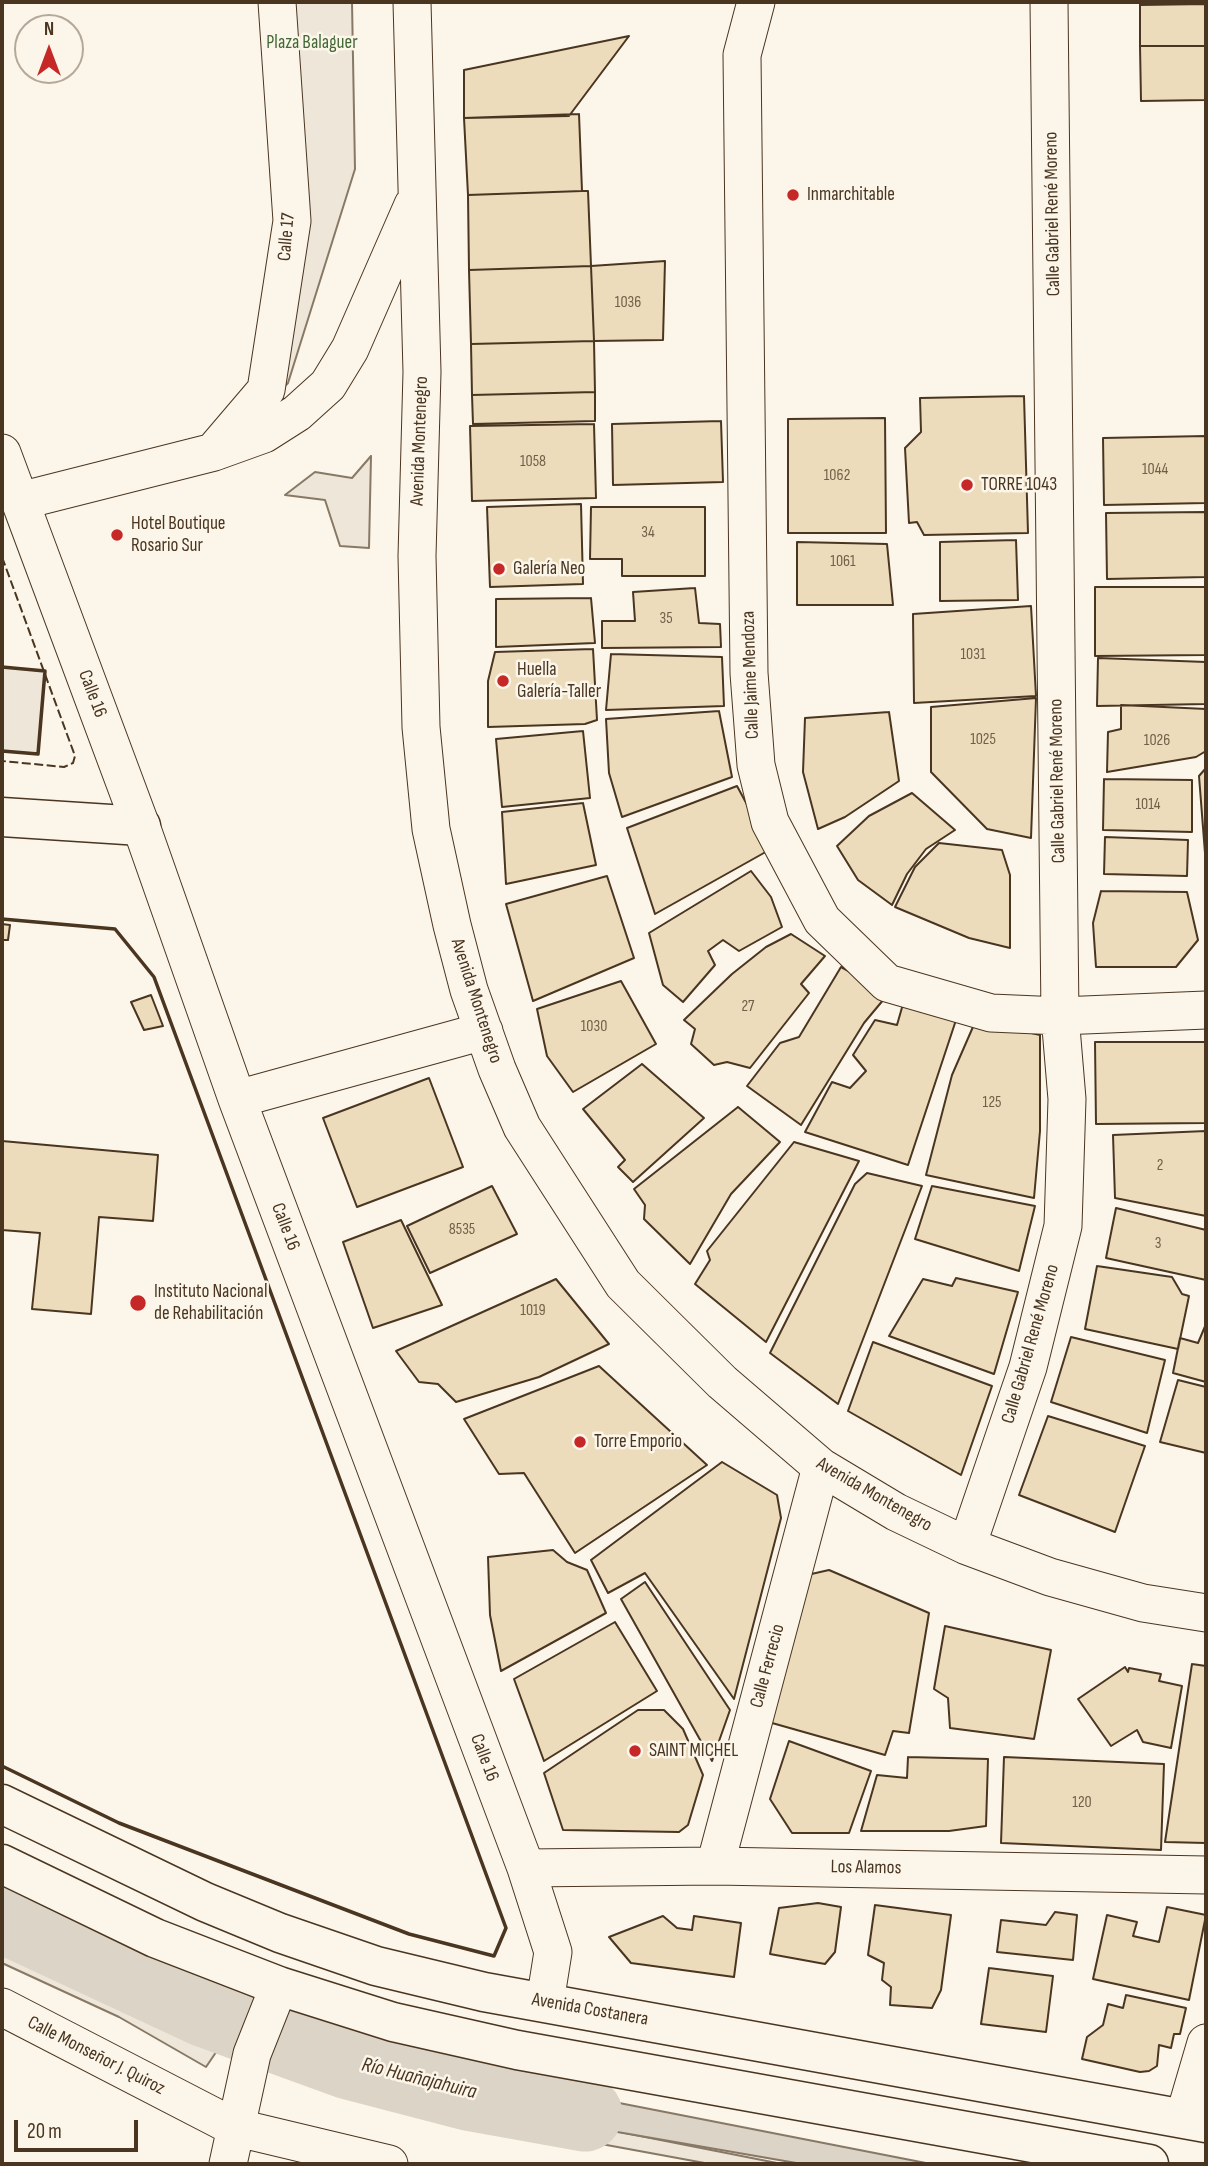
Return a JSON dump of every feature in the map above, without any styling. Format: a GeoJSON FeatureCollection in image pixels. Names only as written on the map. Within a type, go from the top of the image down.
{"type":"FeatureCollection","features":[{"type":"Feature","properties":{"kind":"main road"},"geometry":{"type":"LineString","coordinates":[[2,817],[141,826]]}},
{"type":"Feature","properties":{"kind":"main road","name":"Avenida Costanera"},"geometry":{"type":"LineString","coordinates":[[2,1804],[205,1902],[280,1933],[376,1966],[484,1992],[1195,2121]]}},
{"type":"Feature","properties":{"kind":"main road"},"geometry":{"type":"LineString","coordinates":[[2,1864],[275,1997],[517,2050],[1149,2164]]}},
{"type":"Feature","properties":{"kind":"street","name":"Calle 17"},"geometry":{"type":"LineString","coordinates":[[214,452],[266,390],[292,221],[277,2]]}},
{"type":"Feature","properties":{"kind":"street","name":"Avenida Montenegro"},"geometry":{"type":"LineString","coordinates":[[412,2],[422,372],[416,556],[421,727],[434,841],[452,925],[484,1031],[522,1126],[623,1284],[722,1382],[821,1467],[896,1512],[967,1546],[1050,1577],[1143,1603],[1206,1613]]}},
{"type":"Feature","properties":{"kind":"street","name":"Calle Jaime Mendoza"},"geometry":{"type":"LineString","coordinates":[[756,2],[742,55],[749,673],[756,765],[770,822],[822,920],[887,983],[991,1013],[1060,1016],[1206,1010]]}},
{"type":"Feature","properties":{"kind":"street","name":"Calle Gabriel René Moreno"},"geometry":{"type":"LineString","coordinates":[[967,1546],[1028,1367],[1063,1226],[1068,1099],[1060,1016],[1049,2]]}},
{"type":"Feature","properties":{"kind":"street"},"geometry":{"type":"LineString","coordinates":[[20,501],[214,452],[264,434],[297,413],[328,386],[350,349],[416,198]]}},
{"type":"Feature","properties":{"kind":"street","name":"Calle 16"},"geometry":{"type":"LineString","coordinates":[[2,453],[141,826],[237,1099],[526,1868],[554,1952],[545,2002]]}},
{"type":"Feature","properties":{"kind":"street"},"geometry":{"type":"LineString","coordinates":[[237,1099],[484,1031]]}},
{"type":"Feature","properties":{"kind":"street","name":"Calle Ferrecio"},"geometry":{"type":"LineString","coordinates":[[715,1866],[821,1467]]}},
{"type":"Feature","properties":{"kind":"street","name":"Los Alamos"},"geometry":{"type":"LineString","coordinates":[[526,1868],[715,1866],[1206,1875]]}},
{"type":"Feature","properties":{"kind":"street"},"geometry":{"type":"LineString","coordinates":[[228,2164],[252,2054],[275,1997]]}},
{"type":"Feature","properties":{"kind":"street","name":"Calle Monseñor J. Quiroz"},"geometry":{"type":"LineString","coordinates":[[2,2007],[234,2127],[389,2164]]}},
{"type":"Feature","properties":{"kind":"street"},"geometry":{"type":"LineString","coordinates":[[1195,2121],[1206,2043]]}},
{"type":"Feature","properties":{"kind":"green space","name":"Plaza Balaguer"},"geometry":{"type":"Polygon","coordinates":[[[269,2],[352,2],[355,169],[288,383],[263,409],[278,366],[269,2]]]}},
{"type":"Feature","properties":{"kind":"green space"},"geometry":{"type":"Polygon","coordinates":[[[371,456],[369,548],[340,546],[325,500],[285,495],[315,472],[352,478],[371,456]]]}},
{"type":"Feature","properties":{"kind":"green space"},"geometry":{"type":"Polygon","coordinates":[[[2,667],[45,671],[38,754],[2,751],[2,667]]]}},
{"type":"Feature","properties":{"kind":"green space"},"geometry":{"type":"Polygon","coordinates":[[[2,1940],[161,2005],[227,2036],[206,2067],[119,2017],[2,1963],[2,1940]]]}},
{"type":"Feature","properties":{"kind":"green space"},"geometry":{"type":"Polygon","coordinates":[[[490,2113],[620,2132],[782,2164],[710,2164],[525,2130],[482,2115],[490,2113]]]}},
{"type":"Feature","properties":{"kind":"shaded area"},"geometry":{"type":"Polygon","coordinates":[[[2,1892],[150,1965],[249,2006],[235,2036],[2,1932],[2,1892]]]}},
{"type":"Feature","properties":{"kind":"shaded area"},"geometry":{"type":"Polygon","coordinates":[[[478,2077],[931,2164],[802,2164],[502,2112],[484,2106],[478,2077]]]}},
{"type":"Feature","properties":{"kind":"building"},"geometry":{"type":"Polygon","coordinates":[[[1140,2],[1206,2],[1206,4],[1140,5],[1140,2]]]}},
{"type":"Feature","properties":{"kind":"building"},"geometry":{"type":"Polygon","coordinates":[[[1206,4],[1206,46],[1140,46],[1140,5],[1206,4]]]}},
{"type":"Feature","properties":{"kind":"building"},"geometry":{"type":"Polygon","coordinates":[[[629,36],[569,116],[464,118],[464,70],[629,36]]]}},
{"type":"Feature","properties":{"kind":"building"},"geometry":{"type":"Polygon","coordinates":[[[1140,46],[1206,46],[1206,100],[1141,101],[1140,46]]]}},
{"type":"Feature","properties":{"kind":"building"},"geometry":{"type":"Polygon","coordinates":[[[579,114],[582,191],[468,195],[464,118],[579,114]]]}},
{"type":"Feature","properties":{"kind":"building"},"geometry":{"type":"Polygon","coordinates":[[[588,191],[591,266],[469,270],[468,195],[588,191]]]}},
{"type":"Feature","properties":{"kind":"building"},"geometry":{"type":"Polygon","coordinates":[[[665,261],[663,340],[594,341],[591,266],[665,261]]]}},
{"type":"Feature","properties":{"kind":"building"},"geometry":{"type":"Polygon","coordinates":[[[591,266],[594,341],[471,344],[469,270],[591,266]]]}},
{"type":"Feature","properties":{"kind":"building"},"geometry":{"type":"Polygon","coordinates":[[[594,341],[595,392],[472,395],[471,344],[594,341]]]}},
{"type":"Feature","properties":{"kind":"building"},"geometry":{"type":"Polygon","coordinates":[[[595,392],[595,421],[473,424],[472,395],[595,392]]]}},
{"type":"Feature","properties":{"kind":"building","name":"TORRE 1043"},"geometry":{"type":"Polygon","coordinates":[[[1024,396],[1028,533],[924,535],[917,522],[909,523],[905,448],[921,432],[920,398],[1024,396]]]}},
{"type":"Feature","properties":{"kind":"building"},"geometry":{"type":"Polygon","coordinates":[[[885,418],[886,533],[788,533],[788,419],[885,418]]]}},
{"type":"Feature","properties":{"kind":"building"},"geometry":{"type":"Polygon","coordinates":[[[721,421],[723,482],[613,485],[612,424],[721,421]]]}},
{"type":"Feature","properties":{"kind":"building"},"geometry":{"type":"Polygon","coordinates":[[[594,424],[596,498],[472,501],[470,426],[594,424]]]}},
{"type":"Feature","properties":{"kind":"building"},"geometry":{"type":"Polygon","coordinates":[[[1206,436],[1206,503],[1104,505],[1103,438],[1206,436]]]}},
{"type":"Feature","properties":{"kind":"building"},"geometry":{"type":"Polygon","coordinates":[[[581,504],[583,584],[490,587],[487,507],[581,504]]]}},
{"type":"Feature","properties":{"kind":"building"},"geometry":{"type":"Polygon","coordinates":[[[591,507],[705,507],[705,576],[622,576],[622,559],[590,559],[591,507]]]}},
{"type":"Feature","properties":{"kind":"building"},"geometry":{"type":"Polygon","coordinates":[[[1206,512],[1206,577],[1107,579],[1106,513],[1206,512]]]}},
{"type":"Feature","properties":{"kind":"building"},"geometry":{"type":"Polygon","coordinates":[[[1016,540],[1018,600],[940,601],[940,542],[1016,540]]]}},
{"type":"Feature","properties":{"kind":"building"},"geometry":{"type":"Polygon","coordinates":[[[797,542],[887,544],[893,605],[797,605],[797,542]]]}},
{"type":"Feature","properties":{"kind":"building"},"geometry":{"type":"Polygon","coordinates":[[[1095,587],[1206,587],[1206,655],[1095,656],[1095,587]]]}},
{"type":"Feature","properties":{"kind":"building"},"geometry":{"type":"Polygon","coordinates":[[[695,588],[699,623],[720,624],[721,647],[602,648],[602,621],[635,621],[633,592],[695,588]]]}},
{"type":"Feature","properties":{"kind":"building"},"geometry":{"type":"Polygon","coordinates":[[[591,598],[595,643],[496,647],[496,599],[591,598]]]}},
{"type":"Feature","properties":{"kind":"building"},"geometry":{"type":"Polygon","coordinates":[[[1031,606],[1036,696],[914,703],[913,614],[1031,606]]]}},
{"type":"Feature","properties":{"kind":"building"},"geometry":{"type":"Polygon","coordinates":[[[593,649],[597,720],[585,724],[488,727],[488,681],[495,652],[593,649]]]}},
{"type":"Feature","properties":{"kind":"building"},"geometry":{"type":"Polygon","coordinates":[[[611,654],[722,657],[724,706],[606,710],[611,654]]]}},
{"type":"Feature","properties":{"kind":"building"},"geometry":{"type":"Polygon","coordinates":[[[1098,658],[1206,662],[1206,704],[1097,706],[1098,658]]]}},
{"type":"Feature","properties":{"kind":"building"},"geometry":{"type":"Polygon","coordinates":[[[1036,698],[1031,838],[987,829],[931,772],[931,707],[1036,698]]]}},
{"type":"Feature","properties":{"kind":"building"},"geometry":{"type":"Polygon","coordinates":[[[1121,705],[1206,709],[1206,751],[1196,757],[1107,772],[1108,732],[1121,729],[1121,705]]]}},
{"type":"Feature","properties":{"kind":"building"},"geometry":{"type":"Polygon","coordinates":[[[719,711],[732,777],[622,817],[609,773],[606,719],[719,711]]]}},
{"type":"Feature","properties":{"kind":"building"},"geometry":{"type":"Polygon","coordinates":[[[889,712],[899,781],[845,817],[818,829],[803,772],[805,718],[889,712]]]}},
{"type":"Feature","properties":{"kind":"building"},"geometry":{"type":"Polygon","coordinates":[[[583,731],[590,798],[502,807],[496,739],[583,731]]]}},
{"type":"Feature","properties":{"kind":"building"},"geometry":{"type":"Polygon","coordinates":[[[1206,768],[1206,866],[1199,776],[1206,768]]]}},
{"type":"Feature","properties":{"kind":"building"},"geometry":{"type":"Polygon","coordinates":[[[1104,779],[1192,780],[1192,832],[1103,830],[1104,779]]]}},
{"type":"Feature","properties":{"kind":"building"},"geometry":{"type":"Polygon","coordinates":[[[737,786],[771,849],[655,914],[627,828],[737,786]]]}},
{"type":"Feature","properties":{"kind":"building"},"geometry":{"type":"Polygon","coordinates":[[[912,793],[955,830],[926,849],[907,874],[892,905],[858,880],[837,846],[869,816],[912,793]]]}},
{"type":"Feature","properties":{"kind":"building"},"geometry":{"type":"Polygon","coordinates":[[[583,803],[596,865],[506,884],[502,812],[583,803]]]}},
{"type":"Feature","properties":{"kind":"building"},"geometry":{"type":"Polygon","coordinates":[[[1105,837],[1188,840],[1187,876],[1104,874],[1105,837]]]}},
{"type":"Feature","properties":{"kind":"building"},"geometry":{"type":"Polygon","coordinates":[[[939,843],[1002,850],[1010,875],[1010,948],[969,938],[895,907],[915,867],[939,843]]]}},
{"type":"Feature","properties":{"kind":"building"},"geometry":{"type":"Polygon","coordinates":[[[751,871],[771,897],[782,927],[739,951],[723,940],[708,951],[715,965],[683,1002],[663,985],[649,933],[751,871]]]}},
{"type":"Feature","properties":{"kind":"building"},"geometry":{"type":"Polygon","coordinates":[[[607,876],[634,958],[533,1001],[506,904],[607,876]]]}},
{"type":"Feature","properties":{"kind":"building"},"geometry":{"type":"Polygon","coordinates":[[[1101,891],[1187,892],[1198,940],[1176,967],[1096,967],[1093,923],[1101,891]]]}},
{"type":"Feature","properties":{"kind":"building"},"geometry":{"type":"Polygon","coordinates":[[[2,924],[10,925],[8,940],[2,940],[2,924]]]}},
{"type":"Feature","properties":{"kind":"building"},"geometry":{"type":"Polygon","coordinates":[[[791,934],[825,956],[801,984],[809,993],[750,1068],[727,1062],[714,1065],[691,1044],[695,1029],[684,1020],[732,974],[766,947],[791,934]]]}},
{"type":"Feature","properties":{"kind":"building"},"geometry":{"type":"Polygon","coordinates":[[[841,967],[889,993],[864,1023],[801,1125],[747,1086],[780,1043],[799,1037],[841,967]]]}},
{"type":"Feature","properties":{"kind":"building"},"geometry":{"type":"Polygon","coordinates":[[[621,981],[656,1044],[573,1092],[547,1056],[537,1009],[621,981]]]}},
{"type":"Feature","properties":{"kind":"building"},"geometry":{"type":"Polygon","coordinates":[[[151,995],[163,1026],[144,1030],[131,1002],[151,995]]]}},
{"type":"Feature","properties":{"kind":"building"},"geometry":{"type":"Polygon","coordinates":[[[905,997],[958,1014],[908,1165],[805,1132],[832,1082],[850,1088],[866,1071],[853,1055],[875,1020],[897,1025],[905,997]]]}},
{"type":"Feature","properties":{"kind":"building"},"geometry":{"type":"Polygon","coordinates":[[[976,1020],[1040,1035],[1040,1131],[1034,1198],[926,1175],[952,1075],[976,1020]]]}},
{"type":"Feature","properties":{"kind":"building"},"geometry":{"type":"Polygon","coordinates":[[[1095,1042],[1206,1042],[1206,1123],[1096,1124],[1095,1042]]]}},
{"type":"Feature","properties":{"kind":"building"},"geometry":{"type":"Polygon","coordinates":[[[642,1064],[704,1118],[633,1182],[618,1167],[625,1160],[583,1109],[642,1064]]]}},
{"type":"Feature","properties":{"kind":"building"},"geometry":{"type":"Polygon","coordinates":[[[429,1078],[463,1167],[357,1207],[323,1118],[429,1078]]]}},
{"type":"Feature","properties":{"kind":"building"},"geometry":{"type":"Polygon","coordinates":[[[738,1107],[780,1142],[731,1194],[690,1264],[644,1219],[645,1205],[634,1189],[738,1107]]]}},
{"type":"Feature","properties":{"kind":"building"},"geometry":{"type":"Polygon","coordinates":[[[1206,1131],[1206,1216],[1115,1198],[1113,1135],[1206,1131]]]}},
{"type":"Feature","properties":{"kind":"building"},"geometry":{"type":"Polygon","coordinates":[[[2,1141],[158,1155],[153,1221],[99,1217],[91,1314],[32,1309],[40,1233],[2,1230],[2,1141]]]}},
{"type":"Feature","properties":{"kind":"building"},"geometry":{"type":"Polygon","coordinates":[[[794,1142],[859,1161],[766,1342],[695,1284],[710,1260],[707,1251],[794,1142]]]}},
{"type":"Feature","properties":{"kind":"building"},"geometry":{"type":"Polygon","coordinates":[[[867,1173],[922,1186],[838,1404],[770,1353],[855,1184],[867,1173]]]}},
{"type":"Feature","properties":{"kind":"building"},"geometry":{"type":"Polygon","coordinates":[[[492,1186],[517,1234],[430,1273],[407,1226],[492,1186]]]}},
{"type":"Feature","properties":{"kind":"building"},"geometry":{"type":"Polygon","coordinates":[[[932,1186],[1035,1206],[1019,1271],[915,1239],[932,1186]]]}},
{"type":"Feature","properties":{"kind":"building"},"geometry":{"type":"Polygon","coordinates":[[[1116,1208],[1206,1230],[1206,1280],[1106,1258],[1116,1208]]]}},
{"type":"Feature","properties":{"kind":"building"},"geometry":{"type":"Polygon","coordinates":[[[401,1220],[442,1305],[373,1328],[343,1242],[401,1220]]]}},
{"type":"Feature","properties":{"kind":"building"},"geometry":{"type":"Polygon","coordinates":[[[1097,1266],[1172,1277],[1182,1294],[1189,1296],[1178,1349],[1085,1329],[1097,1266]]]}},
{"type":"Feature","properties":{"kind":"building"},"geometry":{"type":"Polygon","coordinates":[[[956,1278],[1018,1292],[994,1374],[889,1336],[923,1279],[952,1286],[956,1278]]]}},
{"type":"Feature","properties":{"kind":"building"},"geometry":{"type":"Polygon","coordinates":[[[556,1279],[609,1344],[539,1377],[456,1402],[438,1384],[419,1382],[396,1351],[556,1279]]]}},
{"type":"Feature","properties":{"kind":"building"},"geometry":{"type":"Polygon","coordinates":[[[1206,1324],[1206,1382],[1173,1373],[1180,1338],[1198,1343],[1206,1324]]]}},
{"type":"Feature","properties":{"kind":"building"},"geometry":{"type":"Polygon","coordinates":[[[1071,1337],[1165,1360],[1147,1433],[1051,1402],[1071,1337]]]}},
{"type":"Feature","properties":{"kind":"building"},"geometry":{"type":"Polygon","coordinates":[[[873,1342],[992,1386],[961,1475],[848,1411],[873,1342]]]}},
{"type":"Feature","properties":{"kind":"building","name":"Torre Emporio"},"geometry":{"type":"Polygon","coordinates":[[[599,1366],[707,1465],[575,1553],[524,1473],[499,1474],[464,1419],[599,1366]]]}},
{"type":"Feature","properties":{"kind":"building"},"geometry":{"type":"Polygon","coordinates":[[[1178,1380],[1206,1387],[1206,1453],[1160,1442],[1178,1380]]]}},
{"type":"Feature","properties":{"kind":"building"},"geometry":{"type":"Polygon","coordinates":[[[1048,1416],[1145,1446],[1115,1532],[1019,1495],[1048,1416]]]}},
{"type":"Feature","properties":{"kind":"building"},"geometry":{"type":"Polygon","coordinates":[[[722,1462],[777,1495],[781,1518],[734,1699],[645,1573],[608,1593],[591,1560],[722,1462]]]}},
{"type":"Feature","properties":{"kind":"building"},"geometry":{"type":"Polygon","coordinates":[[[553,1550],[567,1562],[587,1570],[606,1613],[501,1671],[490,1615],[488,1557],[553,1550]]]}},
{"type":"Feature","properties":{"kind":"building"},"geometry":{"type":"Polygon","coordinates":[[[829,1570],[929,1613],[909,1733],[893,1731],[885,1755],[765,1721],[807,1575],[829,1570]]]}},
{"type":"Feature","properties":{"kind":"building"},"geometry":{"type":"Polygon","coordinates":[[[645,1582],[730,1710],[712,1761],[621,1599],[645,1582]]]}},
{"type":"Feature","properties":{"kind":"building"},"geometry":{"type":"Polygon","coordinates":[[[615,1622],[657,1691],[544,1761],[514,1679],[615,1622]]]}},
{"type":"Feature","properties":{"kind":"building"},"geometry":{"type":"Polygon","coordinates":[[[945,1626],[1051,1650],[1034,1739],[950,1728],[948,1698],[934,1689],[945,1626]]]}},
{"type":"Feature","properties":{"kind":"building"},"geometry":{"type":"Polygon","coordinates":[[[1192,1664],[1206,1666],[1206,1843],[1165,1842],[1192,1664]]]}},
{"type":"Feature","properties":{"kind":"building"},"geometry":{"type":"Polygon","coordinates":[[[1125,1667],[1128,1672],[1129,1668],[1161,1674],[1159,1681],[1182,1686],[1171,1748],[1143,1742],[1137,1730],[1111,1746],[1078,1699],[1125,1667]]]}},
{"type":"Feature","properties":{"kind":"building","name":"SAINT MICHEL"},"geometry":{"type":"Polygon","coordinates":[[[638,1710],[664,1710],[683,1729],[703,1775],[688,1825],[679,1832],[563,1830],[544,1773],[638,1710]]]}},
{"type":"Feature","properties":{"kind":"building"},"geometry":{"type":"Polygon","coordinates":[[[789,1741],[871,1771],[849,1833],[792,1833],[770,1799],[789,1741]]]}},
{"type":"Feature","properties":{"kind":"building"},"geometry":{"type":"Polygon","coordinates":[[[908,1757],[988,1759],[986,1826],[949,1831],[861,1831],[877,1775],[907,1778],[908,1757]]]}},
{"type":"Feature","properties":{"kind":"building"},"geometry":{"type":"Polygon","coordinates":[[[1004,1757],[1164,1764],[1161,1850],[1001,1843],[1004,1757]]]}},
{"type":"Feature","properties":{"kind":"building"},"geometry":{"type":"Polygon","coordinates":[[[818,1903],[841,1907],[835,1952],[825,1964],[770,1954],[779,1908],[818,1903]]]}},
{"type":"Feature","properties":{"kind":"building"},"geometry":{"type":"Polygon","coordinates":[[[875,1905],[951,1915],[941,1990],[932,2008],[890,2005],[891,1987],[882,1980],[884,1963],[868,1955],[875,1905]]]}},
{"type":"Feature","properties":{"kind":"building"},"geometry":{"type":"Polygon","coordinates":[[[1167,1907],[1206,1915],[1189,2000],[1093,1979],[1107,1915],[1137,1922],[1133,1936],[1159,1942],[1167,1907]]]}},
{"type":"Feature","properties":{"kind":"building"},"geometry":{"type":"Polygon","coordinates":[[[1055,1912],[1077,1915],[1073,1960],[997,1952],[1001,1920],[1046,1925],[1055,1912]]]}},
{"type":"Feature","properties":{"kind":"building"},"geometry":{"type":"Polygon","coordinates":[[[663,1916],[677,1928],[692,1930],[694,1916],[741,1923],[734,1977],[631,1963],[609,1937],[663,1916]]]}},
{"type":"Feature","properties":{"kind":"building"},"geometry":{"type":"Polygon","coordinates":[[[989,1968],[1053,1976],[1046,2032],[981,2024],[989,1968]]]}},
{"type":"Feature","properties":{"kind":"building"},"geometry":{"type":"Polygon","coordinates":[[[1126,1995],[1186,2008],[1180,2034],[1174,2034],[1171,2048],[1159,2045],[1157,2066],[1149,2071],[1140,2072],[1082,2059],[1087,2037],[1103,2025],[1108,2004],[1123,2008],[1126,1995]]]}},
{"type":"Feature","properties":{"kind":"waterway","name":"Río Huañajahuira"},"geometry":{"type":"LineString","coordinates":[[2,1915],[206,2010],[349,2062],[468,2093],[585,2114]]}},
{"type":"Feature","properties":{"kind":"fence"},"geometry":{"type":"LineString","coordinates":[[2,557],[75,756],[73,763],[64,767],[2,761]]}},
{"type":"Feature","properties":{"kind":"wall"},"geometry":{"type":"LineString","coordinates":[[2,667],[45,671],[38,754],[2,751]]}},
{"type":"Feature","properties":{"kind":"wall"},"geometry":{"type":"LineString","coordinates":[[2,919],[115,929],[154,977],[506,1928],[494,1956],[409,1934],[119,1823],[2,1766]]}},
{"type":"Feature","properties":{"kind":"place","name":"Inmarchitable"},"geometry":{"type":"Point","coordinates":[793,195]}},
{"type":"Feature","properties":{"kind":"place","name":"TORRE 1043"},"geometry":{"type":"Point","coordinates":[967,485]}},
{"type":"Feature","properties":{"kind":"place","name":"Hotel Boutique Rosario Sur"},"geometry":{"type":"Point","coordinates":[117,535]}},
{"type":"Feature","properties":{"kind":"place","name":"Galería Neo"},"geometry":{"type":"Point","coordinates":[499,569]}},
{"type":"Feature","properties":{"kind":"place","name":"Huella Galería-Taller"},"geometry":{"type":"Point","coordinates":[503,681]}},
{"type":"Feature","properties":{"kind":"place","name":"Instituto Nacional de Rehabilitación"},"geometry":{"type":"Point","coordinates":[138,1303]}},
{"type":"Feature","properties":{"kind":"place","name":"Torre Emporio"},"geometry":{"type":"Point","coordinates":[580,1442]}},
{"type":"Feature","properties":{"kind":"place","name":"SAINT MICHEL"},"geometry":{"type":"Point","coordinates":[635,1751]}}]}
